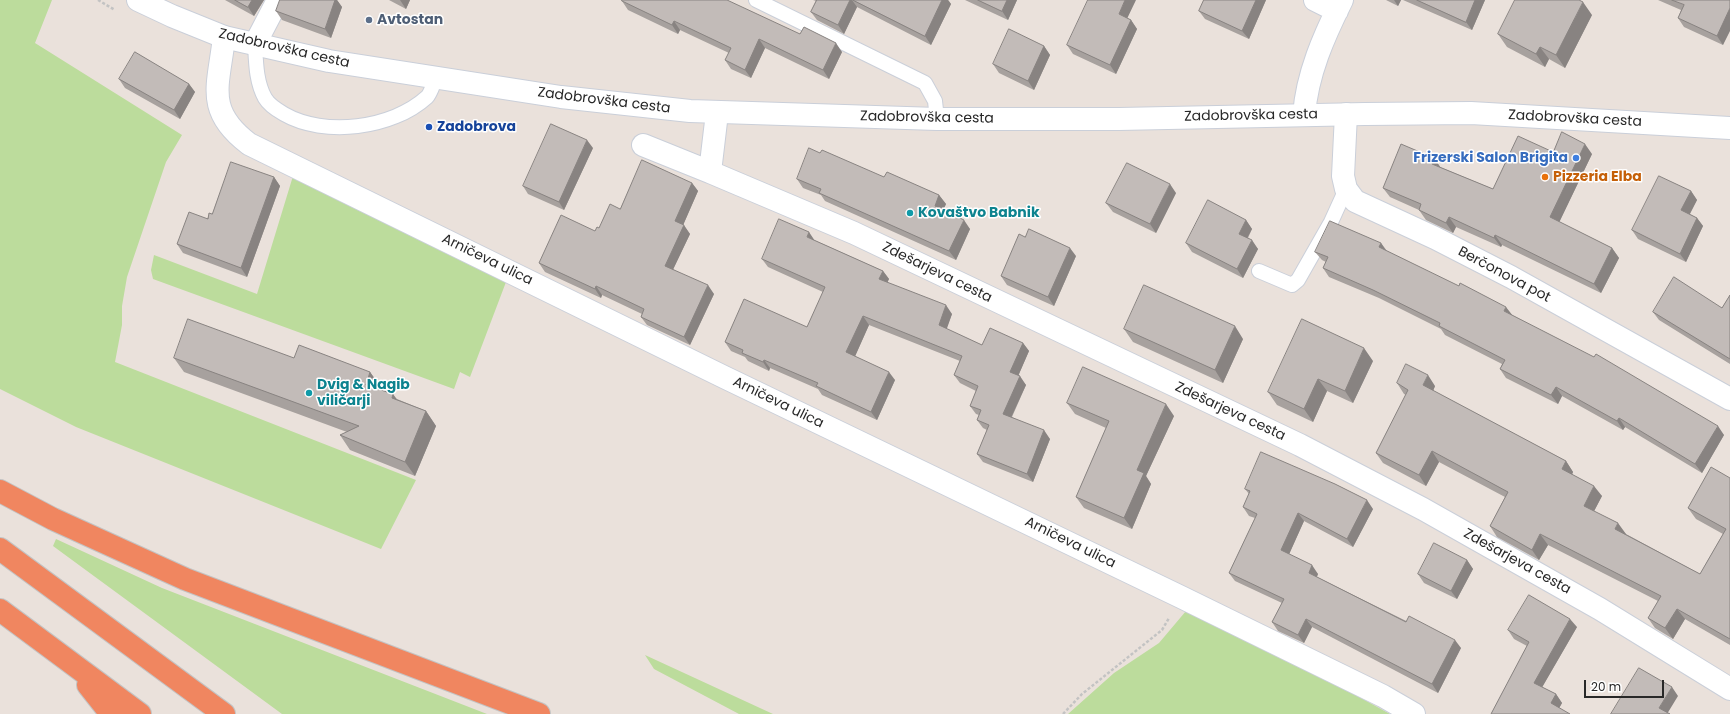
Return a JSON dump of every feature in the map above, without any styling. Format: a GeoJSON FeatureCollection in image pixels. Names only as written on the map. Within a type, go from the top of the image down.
{"type":"FeatureCollection","features":[{"type":"Feature","properties":{"kind":"highway"},"geometry":{"type":"LineString","coordinates":[[0,491],[60,522],[185,579],[539,714]]}},
{"type":"Feature","properties":{"kind":"highway"},"geometry":{"type":"LineString","coordinates":[[0,549],[224,714]]}},
{"type":"Feature","properties":{"kind":"highway"},"geometry":{"type":"LineString","coordinates":[[0,610],[140,714]]}},
{"type":"Feature","properties":{"kind":"highway"},"geometry":{"type":"LineString","coordinates":[[72,663],[111,714]]}},
{"type":"Feature","properties":{"kind":"street","name":"Zadobrovška cesta"},"geometry":{"type":"LineString","coordinates":[[138,0],[172,16],[224,37],[329,61],[610,103],[717,113],[937,119],[1119,119],[1471,113],[1730,128]]}},
{"type":"Feature","properties":{"kind":"street"},"geometry":{"type":"LineString","coordinates":[[255,44],[278,0]]}},
{"type":"Feature","properties":{"kind":"street"},"geometry":{"type":"LineString","coordinates":[[1304,115],[1306,96],[1312,68],[1339,5],[1315,0]]}},
{"type":"Feature","properties":{"kind":"street","name":"Arničeva ulica"},"geometry":{"type":"LineString","coordinates":[[224,37],[217,96],[224,120],[233,132],[249,144],[724,377],[1181,596],[1383,696],[1414,714]]}},
{"type":"Feature","properties":{"kind":"street"},"geometry":{"type":"LineString","coordinates":[[710,172],[717,113]]}},
{"type":"Feature","properties":{"kind":"street"},"geometry":{"type":"LineString","coordinates":[[1346,114],[1343,176],[1346,189]]}},
{"type":"Feature","properties":{"kind":"street","name":"Zdešarjeva cesta"},"geometry":{"type":"LineString","coordinates":[[643,145],[854,233],[1300,445],[1423,509],[1600,609],[1730,689]]}},
{"type":"Feature","properties":{"kind":"street","name":"Berčonova pot"},"geometry":{"type":"LineString","coordinates":[[1346,189],[1355,201],[1435,238],[1511,277],[1730,399]]}},
{"type":"Feature","properties":{"kind":"lane"},"geometry":{"type":"LineString","coordinates":[[756,0],[925,83],[935,101],[937,119]]}},
{"type":"Feature","properties":{"kind":"lane"},"geometry":{"type":"LineString","coordinates":[[255,44],[259,82],[266,98],[276,109],[294,119],[318,126],[365,125],[393,117],[413,107],[428,96],[436,78]]}},
{"type":"Feature","properties":{"kind":"lane"},"geometry":{"type":"LineString","coordinates":[[1259,271],[1292,285],[1298,280],[1331,222],[1346,189]]}},
{"type":"Feature","properties":{"kind":"path"},"geometry":{"type":"LineString","coordinates":[[1062,714],[1082,694],[1162,630],[1181,596]]}},
{"type":"Feature","properties":{"kind":"green space"},"geometry":{"type":"Polygon","coordinates":[[[0,0],[52,0],[35,43],[182,135],[166,162],[127,277],[122,306],[122,325],[115,362],[416,480],[381,549],[76,427],[0,389],[0,0]]]}},
{"type":"Feature","properties":{"kind":"green space"},"geometry":{"type":"Polygon","coordinates":[[[293,176],[506,282],[470,377],[460,372],[454,389],[153,279],[151,270],[154,255],[257,294],[293,176]]]}},
{"type":"Feature","properties":{"kind":"green space"},"geometry":{"type":"Polygon","coordinates":[[[56,539],[162,588],[487,714],[282,714],[53,546],[56,539]]]}},
{"type":"Feature","properties":{"kind":"green space"},"geometry":{"type":"Polygon","coordinates":[[[1186,611],[1209,614],[1390,714],[1068,714],[1114,673],[1159,643],[1186,611]]]}},
{"type":"Feature","properties":{"kind":"green space"},"geometry":{"type":"Polygon","coordinates":[[[645,655],[773,714],[739,714],[654,669],[645,655]]]}},
{"type":"Feature","properties":{"kind":"building"},"geometry":{"type":"Polygon","coordinates":[[[235,0],[252,0],[248,7],[235,0]]]}},
{"type":"Feature","properties":{"kind":"building"},"geometry":{"type":"Polygon","coordinates":[[[280,0],[335,0],[325,29],[276,11],[280,0]]]}},
{"type":"Feature","properties":{"kind":"building"},"geometry":{"type":"Polygon","coordinates":[[[622,0],[727,0],[800,34],[804,27],[836,43],[823,70],[759,39],[745,70],[725,60],[731,48],[674,21],[672,25],[622,0]]]}},
{"type":"Feature","properties":{"kind":"building"},"geometry":{"type":"Polygon","coordinates":[[[817,0],[850,0],[838,25],[811,12],[817,0]]]}},
{"type":"Feature","properties":{"kind":"building"},"geometry":{"type":"Polygon","coordinates":[[[853,0],[942,0],[925,36],[853,0]]]}},
{"type":"Feature","properties":{"kind":"building"},"geometry":{"type":"Polygon","coordinates":[[[978,0],[1007,0],[1002,11],[978,0]]]}},
{"type":"Feature","properties":{"kind":"building"},"geometry":{"type":"Polygon","coordinates":[[[1088,0],[1125,0],[1119,14],[1131,20],[1110,65],[1067,45],[1088,0]]]}},
{"type":"Feature","properties":{"kind":"building"},"geometry":{"type":"Polygon","coordinates":[[[1204,0],[1256,0],[1242,31],[1199,11],[1204,0]]]}},
{"type":"Feature","properties":{"kind":"building"},"geometry":{"type":"Polygon","coordinates":[[[1417,0],[1475,0],[1466,22],[1417,0]]]}},
{"type":"Feature","properties":{"kind":"building"},"geometry":{"type":"Polygon","coordinates":[[[1515,0],[1579,0],[1583,2],[1556,55],[1540,47],[1536,54],[1498,34],[1515,0]]]}},
{"type":"Feature","properties":{"kind":"building"},"geometry":{"type":"Polygon","coordinates":[[[1672,0],[1730,0],[1730,8],[1717,36],[1678,18],[1684,5],[1672,0]]]}},
{"type":"Feature","properties":{"kind":"building"},"geometry":{"type":"Polygon","coordinates":[[[1009,29],[1044,46],[1028,81],[993,64],[1009,29]]]}},
{"type":"Feature","properties":{"kind":"building"},"geometry":{"type":"Polygon","coordinates":[[[135,52],[189,84],[174,110],[119,79],[135,52]]]}},
{"type":"Feature","properties":{"kind":"building"},"geometry":{"type":"Polygon","coordinates":[[[551,124],[587,140],[559,202],[523,186],[551,124]]]}},
{"type":"Feature","properties":{"kind":"building"},"geometry":{"type":"Polygon","coordinates":[[[1562,132],[1585,144],[1550,217],[1612,248],[1594,284],[1495,235],[1494,238],[1449,217],[1446,223],[1419,210],[1421,204],[1383,188],[1401,144],[1434,158],[1432,164],[1493,189],[1518,136],[1553,152],[1562,132]]]}},
{"type":"Feature","properties":{"kind":"building"},"geometry":{"type":"Polygon","coordinates":[[[809,148],[820,153],[822,150],[884,177],[887,172],[939,195],[935,206],[964,220],[949,251],[819,193],[821,189],[797,179],[809,148]]]}},
{"type":"Feature","properties":{"kind":"building"},"geometry":{"type":"Polygon","coordinates":[[[642,160],[692,183],[675,221],[684,225],[665,266],[708,285],[684,337],[641,317],[644,309],[596,286],[595,289],[539,263],[561,215],[595,231],[597,227],[599,228],[610,204],[620,209],[642,160]]]}},
{"type":"Feature","properties":{"kind":"building"},"geometry":{"type":"Polygon","coordinates":[[[231,162],[274,177],[241,268],[177,244],[189,212],[208,219],[209,213],[212,214],[231,162]]]}},
{"type":"Feature","properties":{"kind":"building"},"geometry":{"type":"Polygon","coordinates":[[[1127,163],[1170,184],[1150,224],[1106,203],[1127,163]]]}},
{"type":"Feature","properties":{"kind":"building"},"geometry":{"type":"Polygon","coordinates":[[[1659,176],[1691,191],[1681,210],[1697,218],[1680,254],[1632,230],[1659,176]]]}},
{"type":"Feature","properties":{"kind":"building"},"geometry":{"type":"Polygon","coordinates":[[[1208,200],[1246,220],[1239,234],[1252,240],[1237,269],[1186,243],[1208,200]]]}},
{"type":"Feature","properties":{"kind":"building"},"geometry":{"type":"Polygon","coordinates":[[[779,219],[809,232],[807,237],[883,271],[879,279],[946,305],[939,325],[982,345],[990,328],[1023,343],[1010,372],[1020,376],[1003,414],[1044,430],[1027,474],[977,454],[989,425],[977,420],[981,410],[970,406],[978,386],[954,375],[962,356],[863,316],[846,352],[889,372],[871,412],[816,386],[818,383],[764,360],[763,362],[742,353],[743,350],[725,342],[744,299],[807,327],[825,287],[762,259],[779,219]]]}},
{"type":"Feature","properties":{"kind":"building"},"geometry":{"type":"Polygon","coordinates":[[[1330,221],[1381,243],[1379,247],[1459,286],[1460,283],[1506,307],[1504,311],[1594,357],[1596,354],[1718,426],[1695,464],[1619,418],[1617,421],[1556,387],[1551,395],[1500,369],[1505,360],[1439,326],[1440,323],[1373,290],[1323,268],[1328,257],[1315,252],[1330,221]]]}},
{"type":"Feature","properties":{"kind":"building"},"geometry":{"type":"Polygon","coordinates":[[[1029,229],[1070,248],[1048,297],[1001,276],[1019,234],[1025,237],[1029,229]]]}},
{"type":"Feature","properties":{"kind":"building"},"geometry":{"type":"Polygon","coordinates":[[[1674,277],[1722,308],[1730,295],[1730,359],[1653,312],[1674,277]]]}},
{"type":"Feature","properties":{"kind":"building"},"geometry":{"type":"Polygon","coordinates":[[[1144,285],[1235,326],[1215,370],[1124,329],[1144,285]]]}},
{"type":"Feature","properties":{"kind":"building","name":"Dvig & Nagib viličarji"},"geometry":{"type":"Polygon","coordinates":[[[188,319],[294,358],[299,345],[370,372],[366,385],[393,394],[392,398],[426,411],[405,462],[340,435],[359,426],[174,358],[188,319]]]}},
{"type":"Feature","properties":{"kind":"building"},"geometry":{"type":"Polygon","coordinates":[[[1302,319],[1364,348],[1345,391],[1318,379],[1304,409],[1268,392],[1302,319]]]}},
{"type":"Feature","properties":{"kind":"building"},"geometry":{"type":"Polygon","coordinates":[[[1406,364],[1428,375],[1423,385],[1566,461],[1562,469],[1594,486],[1584,506],[1618,523],[1615,529],[1700,574],[1726,529],[1688,508],[1711,467],[1730,478],[1730,639],[1677,609],[1665,628],[1648,618],[1661,596],[1540,534],[1532,550],[1490,526],[1508,492],[1432,451],[1419,475],[1376,453],[1408,390],[1397,383],[1406,364]]]}},
{"type":"Feature","properties":{"kind":"building"},"geometry":{"type":"Polygon","coordinates":[[[1083,367],[1166,404],[1137,470],[1144,473],[1124,518],[1076,497],[1109,421],[1067,403],[1083,367]]]}},
{"type":"Feature","properties":{"kind":"building"},"geometry":{"type":"Polygon","coordinates":[[[1261,452],[1335,484],[1367,500],[1347,539],[1298,513],[1281,550],[1312,565],[1309,573],[1406,622],[1409,616],[1455,640],[1432,684],[1306,619],[1298,635],[1272,622],[1284,599],[1229,573],[1257,514],[1243,507],[1250,491],[1245,489],[1261,452]]]}},
{"type":"Feature","properties":{"kind":"building"},"geometry":{"type":"Polygon","coordinates":[[[1434,543],[1467,560],[1451,591],[1418,574],[1434,543]]]}},
{"type":"Feature","properties":{"kind":"building"},"geometry":{"type":"Polygon","coordinates":[[[1529,595],[1570,619],[1534,683],[1556,694],[1551,703],[1570,714],[1491,714],[1529,642],[1508,630],[1529,595]]]}},
{"type":"Feature","properties":{"kind":"building"},"geometry":{"type":"Polygon","coordinates":[[[1639,668],[1672,687],[1659,708],[1670,714],[1611,714],[1639,668]]]}},
{"type":"Feature","properties":{"kind":"place","name":"Avtostan"},"geometry":{"type":"Point","coordinates":[369,20]}},
{"type":"Feature","properties":{"kind":"place","name":"Zadobrova"},"geometry":{"type":"Point","coordinates":[429,127]}},
{"type":"Feature","properties":{"kind":"place","name":"Frizerski Salon Brigita"},"geometry":{"type":"Point","coordinates":[1576,158]}},
{"type":"Feature","properties":{"kind":"place","name":"Pizzeria Elba"},"geometry":{"type":"Point","coordinates":[1545,177]}},
{"type":"Feature","properties":{"kind":"place","name":"Kovaštvo Babnik"},"geometry":{"type":"Point","coordinates":[910,213]}},
{"type":"Feature","properties":{"kind":"place","name":"Dvig & Nagib viličarji"},"geometry":{"type":"Point","coordinates":[309,393]}}]}
